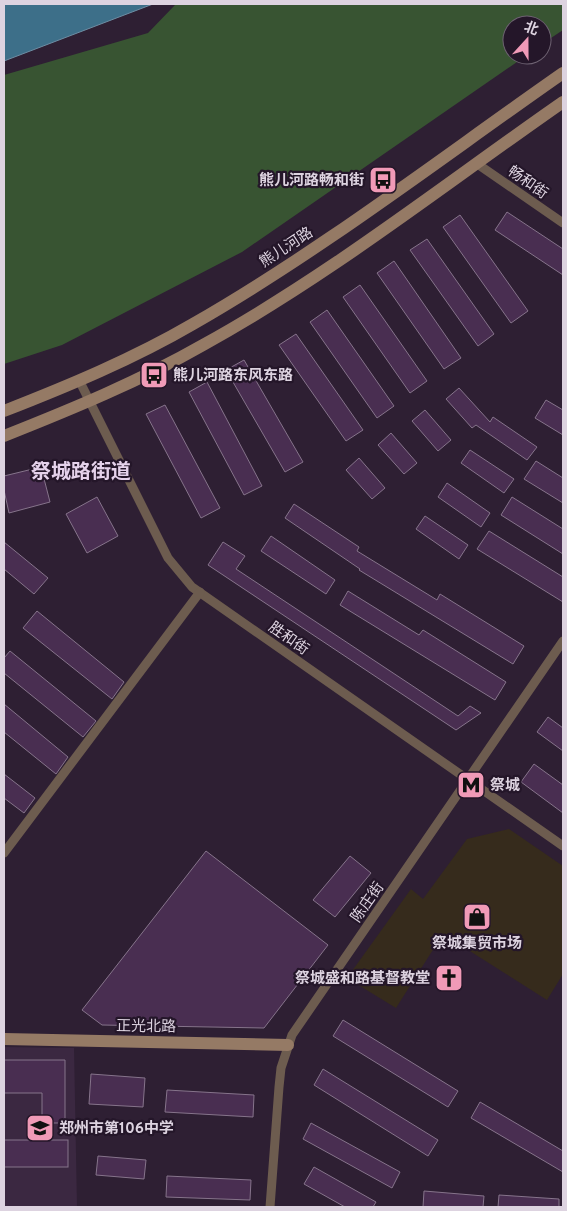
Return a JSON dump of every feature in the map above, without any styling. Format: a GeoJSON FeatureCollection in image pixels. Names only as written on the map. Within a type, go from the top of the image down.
{"type":"FeatureCollection","features":[{"type":"Feature","properties":{"kind":"street","name":"熊儿河路"},"geometry":{"type":"LineString","coordinates":[[4,411],[79,380],[192,325],[240,296],[320,245],[563,73]]}},
{"type":"Feature","properties":{"kind":"street"},"geometry":{"type":"LineString","coordinates":[[4,436],[90,401],[203,346],[333,264],[563,102]]}},
{"type":"Feature","properties":{"kind":"street","name":"畅和街"},"geometry":{"type":"LineString","coordinates":[[476,163],[563,223]]}},
{"type":"Feature","properties":{"kind":"street","name":"胜和街"},"geometry":{"type":"LineString","coordinates":[[79,380],[168,558],[180,574],[200,592],[563,846]]}},
{"type":"Feature","properties":{"kind":"street"},"geometry":{"type":"LineString","coordinates":[[4,853],[200,592]]}},
{"type":"Feature","properties":{"kind":"street","name":"陈庄街"},"geometry":{"type":"LineString","coordinates":[[270,1207],[279,1087],[292,1035],[563,641]]}},
{"type":"Feature","properties":{"kind":"street","name":"正光北路"},"geometry":{"type":"LineString","coordinates":[[4,1039],[288,1045]]}},
{"type":"Feature","properties":{"kind":"shaded area","name":"祭城集贸市场"},"geometry":{"type":"Polygon","coordinates":[[[509,829],[563,866],[563,974],[547,1000],[443,934],[396,1008],[347,978],[411,889],[423,899],[467,839],[509,829]]]}},
{"type":"Feature","properties":{"kind":"shaded area","name":"郑州市第106中学"},"geometry":{"type":"Polygon","coordinates":[[[4,1047],[74,1048],[77,1207],[4,1207],[4,1047]]]}},
{"type":"Feature","properties":{"kind":"green space"},"geometry":{"type":"Polygon","coordinates":[[[563,4],[563,30],[552,37],[552,15],[502,15],[502,65],[513,65],[242,252],[62,345],[4,364],[4,75],[148,33],[175,5],[563,4]]]}},
{"type":"Feature","properties":{"kind":"water"},"geometry":{"type":"Polygon","coordinates":[[[4,4],[153,4],[4,61],[4,4]]]}},
{"type":"Feature","properties":{"kind":"building"},"geometry":{"type":"Polygon","coordinates":[[[507,212],[563,249],[563,275],[495,230],[507,212]]]}},
{"type":"Feature","properties":{"kind":"building"},"geometry":{"type":"Polygon","coordinates":[[[460,215],[528,311],[511,323],[443,227],[460,215]]]}},
{"type":"Feature","properties":{"kind":"building"},"geometry":{"type":"Polygon","coordinates":[[[427,239],[494,334],[478,346],[410,250],[427,239]]]}},
{"type":"Feature","properties":{"kind":"building"},"geometry":{"type":"Polygon","coordinates":[[[394,261],[461,358],[444,369],[377,273],[394,261]]]}},
{"type":"Feature","properties":{"kind":"building"},"geometry":{"type":"Polygon","coordinates":[[[360,285],[427,381],[410,393],[343,297],[360,285]]]}},
{"type":"Feature","properties":{"kind":"building"},"geometry":{"type":"Polygon","coordinates":[[[327,310],[394,406],[377,418],[310,322],[327,310]]]}},
{"type":"Feature","properties":{"kind":"building"},"geometry":{"type":"Polygon","coordinates":[[[296,334],[363,430],[346,441],[279,345],[296,334]]]}},
{"type":"Feature","properties":{"kind":"building"},"geometry":{"type":"Polygon","coordinates":[[[244,360],[303,462],[285,472],[226,370],[244,360]]]}},
{"type":"Feature","properties":{"kind":"building"},"geometry":{"type":"Polygon","coordinates":[[[207,382],[262,486],[244,495],[189,392],[207,382]]]}},
{"type":"Feature","properties":{"kind":"building"},"geometry":{"type":"Polygon","coordinates":[[[459,388],[490,422],[493,417],[537,447],[527,460],[476,425],[472,428],[446,399],[459,388]]]}},
{"type":"Feature","properties":{"kind":"building"},"geometry":{"type":"Polygon","coordinates":[[[546,400],[563,410],[563,435],[535,418],[546,400]]]}},
{"type":"Feature","properties":{"kind":"building"},"geometry":{"type":"Polygon","coordinates":[[[165,405],[220,508],[201,518],[146,414],[165,405]]]}},
{"type":"Feature","properties":{"kind":"building"},"geometry":{"type":"Polygon","coordinates":[[[425,410],[451,440],[438,451],[412,421],[425,410]]]}},
{"type":"Feature","properties":{"kind":"building"},"geometry":{"type":"Polygon","coordinates":[[[391,433],[417,463],[404,474],[378,445],[391,433]]]}},
{"type":"Feature","properties":{"kind":"building"},"geometry":{"type":"Polygon","coordinates":[[[470,450],[514,479],[504,493],[461,463],[470,450]]]}},
{"type":"Feature","properties":{"kind":"building"},"geometry":{"type":"Polygon","coordinates":[[[359,458],[385,488],[372,499],[346,470],[359,458]]]}},
{"type":"Feature","properties":{"kind":"building"},"geometry":{"type":"Polygon","coordinates":[[[536,461],[563,478],[563,503],[524,479],[536,461]]]}},
{"type":"Feature","properties":{"kind":"building"},"geometry":{"type":"Polygon","coordinates":[[[41,467],[50,502],[9,513],[4,490],[4,476],[41,467]]]}},
{"type":"Feature","properties":{"kind":"building"},"geometry":{"type":"Polygon","coordinates":[[[447,483],[490,513],[481,527],[438,497],[447,483]]]}},
{"type":"Feature","properties":{"kind":"building"},"geometry":{"type":"Polygon","coordinates":[[[97,497],[118,536],[87,553],[66,514],[97,497]]]}},
{"type":"Feature","properties":{"kind":"building"},"geometry":{"type":"Polygon","coordinates":[[[512,497],[563,529],[563,554],[501,515],[512,497]]]}},
{"type":"Feature","properties":{"kind":"building"},"geometry":{"type":"Polygon","coordinates":[[[294,504],[359,547],[357,551],[437,600],[440,594],[524,646],[513,664],[359,570],[285,518],[294,504]]]}},
{"type":"Feature","properties":{"kind":"building"},"geometry":{"type":"Polygon","coordinates":[[[425,516],[468,545],[459,559],[416,529],[425,516]]]}},
{"type":"Feature","properties":{"kind":"building"},"geometry":{"type":"Polygon","coordinates":[[[489,531],[563,577],[563,602],[477,549],[489,531]]]}},
{"type":"Feature","properties":{"kind":"building"},"geometry":{"type":"Polygon","coordinates":[[[271,536],[335,580],[326,594],[261,551],[271,536]]]}},
{"type":"Feature","properties":{"kind":"building"},"geometry":{"type":"Polygon","coordinates":[[[4,542],[48,578],[34,594],[4,569],[4,542]]]}},
{"type":"Feature","properties":{"kind":"building"},"geometry":{"type":"Polygon","coordinates":[[[223,542],[245,556],[236,569],[458,716],[470,706],[481,713],[456,730],[208,565],[223,542]]]}},
{"type":"Feature","properties":{"kind":"building"},"geometry":{"type":"Polygon","coordinates":[[[348,591],[419,635],[423,630],[506,682],[495,700],[340,605],[348,591]]]}},
{"type":"Feature","properties":{"kind":"building"},"geometry":{"type":"Polygon","coordinates":[[[37,611],[124,682],[112,699],[23,628],[37,611]]]}},
{"type":"Feature","properties":{"kind":"building"},"geometry":{"type":"Polygon","coordinates":[[[10,651],[96,721],[83,737],[4,673],[4,658],[10,651]]]}},
{"type":"Feature","properties":{"kind":"building"},"geometry":{"type":"Polygon","coordinates":[[[4,704],[68,757],[56,774],[4,732],[4,704]]]}},
{"type":"Feature","properties":{"kind":"building"},"geometry":{"type":"Polygon","coordinates":[[[548,717],[563,728],[563,751],[537,732],[548,717]]]}},
{"type":"Feature","properties":{"kind":"building"},"geometry":{"type":"Polygon","coordinates":[[[534,764],[563,785],[563,813],[521,782],[534,764]]]}},
{"type":"Feature","properties":{"kind":"building"},"geometry":{"type":"Polygon","coordinates":[[[4,774],[35,798],[24,813],[4,798],[4,774]]]}},
{"type":"Feature","properties":{"kind":"building"},"geometry":{"type":"Polygon","coordinates":[[[206,851],[328,945],[264,1028],[102,1025],[82,1010],[206,851]]]}},
{"type":"Feature","properties":{"kind":"building"},"geometry":{"type":"Polygon","coordinates":[[[350,856],[371,873],[335,917],[313,900],[350,856]]]}},
{"type":"Feature","properties":{"kind":"building"},"geometry":{"type":"Polygon","coordinates":[[[343,1020],[458,1091],[448,1107],[333,1036],[343,1020]]]}},
{"type":"Feature","properties":{"kind":"building"},"geometry":{"type":"Polygon","coordinates":[[[4,1060],[65,1060],[65,1123],[42,1123],[42,1093],[4,1093],[4,1060]]]}},
{"type":"Feature","properties":{"kind":"building"},"geometry":{"type":"Polygon","coordinates":[[[323,1069],[438,1140],[428,1156],[314,1085],[323,1069]]]}},
{"type":"Feature","properties":{"kind":"building"},"geometry":{"type":"Polygon","coordinates":[[[91,1074],[145,1078],[143,1107],[89,1104],[91,1074]]]}},
{"type":"Feature","properties":{"kind":"building"},"geometry":{"type":"Polygon","coordinates":[[[167,1090],[254,1095],[253,1117],[165,1112],[167,1090]]]}},
{"type":"Feature","properties":{"kind":"building"},"geometry":{"type":"Polygon","coordinates":[[[480,1102],[563,1151],[563,1172],[471,1118],[480,1102]]]}},
{"type":"Feature","properties":{"kind":"building"},"geometry":{"type":"Polygon","coordinates":[[[311,1123],[400,1172],[392,1188],[303,1139],[311,1123]]]}},
{"type":"Feature","properties":{"kind":"building"},"geometry":{"type":"Polygon","coordinates":[[[4,1140],[68,1140],[68,1167],[4,1167],[4,1140]]]}},
{"type":"Feature","properties":{"kind":"building"},"geometry":{"type":"Polygon","coordinates":[[[98,1156],[146,1160],[144,1179],[96,1175],[98,1156]]]}},
{"type":"Feature","properties":{"kind":"building"},"geometry":{"type":"Polygon","coordinates":[[[314,1167],[376,1202],[373,1207],[345,1207],[304,1184],[314,1167]]]}},
{"type":"Feature","properties":{"kind":"building"},"geometry":{"type":"Polygon","coordinates":[[[167,1176],[251,1180],[250,1200],[166,1197],[167,1176]]]}},
{"type":"Feature","properties":{"kind":"building"},"geometry":{"type":"Polygon","coordinates":[[[424,1191],[484,1196],[483,1207],[423,1207],[424,1191]]]}},
{"type":"Feature","properties":{"kind":"building"},"geometry":{"type":"Polygon","coordinates":[[[499,1195],[559,1199],[559,1207],[498,1207],[499,1195]]]}},
{"type":"Feature","properties":{"kind":"place","name":"熊儿河路畅和街"},"geometry":{"type":"Point","coordinates":[383,180]}},
{"type":"Feature","properties":{"kind":"place","name":"熊儿河路东风东路"},"geometry":{"type":"Point","coordinates":[154,375]}},
{"type":"Feature","properties":{"kind":"place","name":"祭城"},"geometry":{"type":"Point","coordinates":[471,785]}},
{"type":"Feature","properties":{"kind":"place","name":"祭城集贸市场"},"geometry":{"type":"Point","coordinates":[477,917]}},
{"type":"Feature","properties":{"kind":"place","name":"祭城盛和路基督教堂"},"geometry":{"type":"Point","coordinates":[449,978]}},
{"type":"Feature","properties":{"kind":"place","name":"郑州市第106中学"},"geometry":{"type":"Point","coordinates":[40,1128]}},
{"type":"Feature","properties":{"kind":"district","name":"祭城路街道"},"geometry":{"type":"Point","coordinates":[81,471]}}]}
